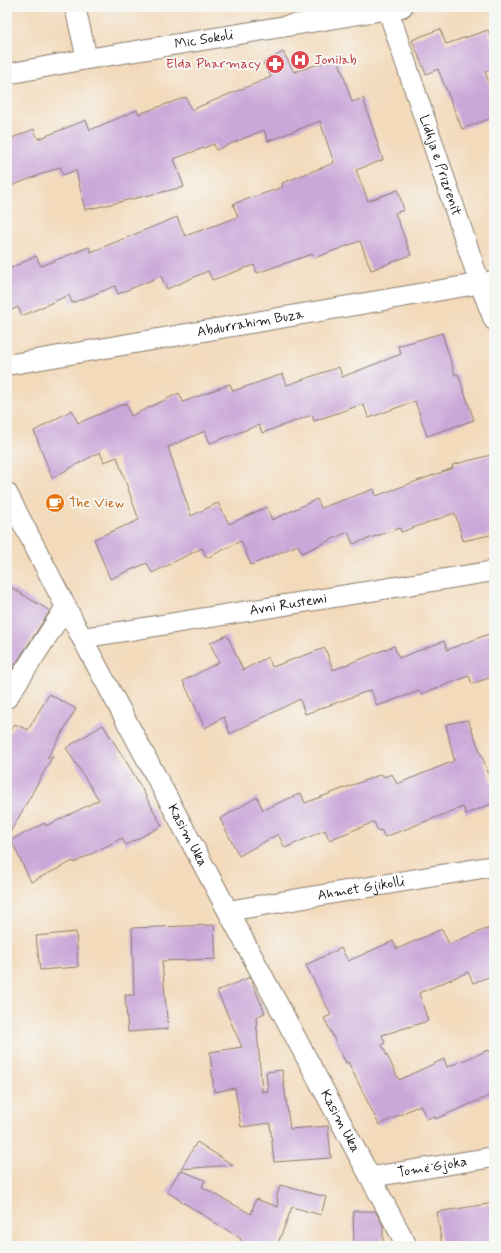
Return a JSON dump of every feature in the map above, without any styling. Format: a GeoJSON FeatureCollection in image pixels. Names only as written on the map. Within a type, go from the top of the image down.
{"type":"FeatureCollection","features":[{"type":"Feature","properties":{"kind":"street"},"geometry":{"type":"LineString","coordinates":[[75,7],[87,59]]}},
{"type":"Feature","properties":{"kind":"street","name":"Mic Sokoli"},"geometry":{"type":"LineString","coordinates":[[7,74],[87,59],[392,8]]}},
{"type":"Feature","properties":{"kind":"street","name":"Lidhja e Prizrenit"},"geometry":{"type":"LineString","coordinates":[[392,8],[487,283],[494,320]]}},
{"type":"Feature","properties":{"kind":"street","name":"Abdurrahim Buza"},"geometry":{"type":"LineString","coordinates":[[7,365],[487,283]]}},
{"type":"Feature","properties":{"kind":"street","name":"Kasim Uka"},"geometry":{"type":"LineString","coordinates":[[7,493],[82,638],[407,1246]]}},
{"type":"Feature","properties":{"kind":"street","name":"Avni Rustemi"},"geometry":{"type":"LineString","coordinates":[[82,638],[494,571]]}},
{"type":"Feature","properties":{"kind":"street"},"geometry":{"type":"LineString","coordinates":[[7,698],[66,607]]}},
{"type":"Feature","properties":{"kind":"street","name":"Ahmet Gjikolli"},"geometry":{"type":"LineString","coordinates":[[228,911],[494,866]]}},
{"type":"Feature","properties":{"kind":"street","name":"Tomë Gjoka"},"geometry":{"type":"LineString","coordinates":[[370,1177],[494,1157]]}},
{"type":"Feature","properties":{"kind":"building"},"geometry":{"type":"Polygon","coordinates":[[[440,29],[446,44],[488,30],[494,46],[494,69],[485,72],[494,96],[494,117],[462,129],[438,69],[426,74],[412,40],[440,29]]]}},
{"type":"Feature","properties":{"kind":"building"},"geometry":{"type":"Polygon","coordinates":[[[283,52],[294,72],[338,58],[352,102],[363,98],[383,160],[356,170],[368,201],[398,190],[404,210],[395,213],[411,255],[371,270],[360,241],[314,258],[312,254],[257,273],[254,265],[212,280],[208,271],[167,289],[161,276],[118,294],[115,286],[72,303],[69,295],[22,316],[18,307],[7,312],[7,270],[36,256],[41,266],[89,247],[91,252],[177,217],[185,236],[238,217],[233,204],[283,187],[282,183],[334,163],[320,121],[268,141],[264,130],[216,150],[214,144],[174,159],[184,187],[85,210],[76,170],[63,175],[60,167],[11,186],[7,175],[7,140],[34,129],[38,139],[86,120],[90,130],[137,110],[139,114],[186,97],[191,110],[271,77],[263,63],[283,52]]]}},
{"type":"Feature","properties":{"kind":"building"},"geometry":{"type":"Polygon","coordinates":[[[442,333],[455,375],[458,374],[474,420],[427,436],[415,401],[369,418],[363,404],[314,421],[312,415],[262,433],[259,425],[210,443],[205,431],[168,447],[191,516],[218,503],[229,524],[267,507],[272,520],[317,499],[321,508],[374,489],[376,496],[453,468],[452,465],[491,455],[494,467],[494,534],[463,541],[455,513],[401,532],[400,528],[353,544],[348,532],[302,553],[298,545],[251,565],[241,541],[207,558],[202,548],[152,573],[147,563],[110,579],[94,539],[139,520],[117,457],[104,462],[100,452],[52,478],[34,431],[72,410],[78,423],[126,403],[131,416],[179,393],[183,402],[230,384],[233,391],[283,374],[287,385],[339,367],[342,377],[401,354],[398,346],[442,333]]]}},
{"type":"Feature","properties":{"kind":"building"},"geometry":{"type":"Polygon","coordinates":[[[7,585],[50,611],[7,677],[7,585]]]}},
{"type":"Feature","properties":{"kind":"building"},"geometry":{"type":"Polygon","coordinates":[[[494,632],[494,676],[472,684],[469,676],[421,694],[419,691],[377,706],[371,690],[305,714],[300,699],[230,734],[224,717],[205,728],[183,681],[219,662],[210,643],[227,635],[243,670],[268,657],[272,667],[325,648],[333,670],[394,646],[399,658],[444,641],[447,650],[494,632]]]}},
{"type":"Feature","properties":{"kind":"building"},"geometry":{"type":"Polygon","coordinates":[[[49,694],[76,709],[47,759],[53,756],[7,838],[7,737],[15,724],[28,730],[49,694]]]}},
{"type":"Feature","properties":{"kind":"building"},"geometry":{"type":"Polygon","coordinates":[[[468,720],[494,788],[494,803],[466,814],[463,807],[385,837],[381,830],[378,831],[374,822],[329,840],[325,830],[285,848],[278,834],[239,856],[220,819],[257,797],[263,810],[301,793],[305,803],[382,774],[384,777],[392,774],[397,784],[454,761],[446,724],[468,720]]]}},
{"type":"Feature","properties":{"kind":"building"},"geometry":{"type":"Polygon","coordinates":[[[103,725],[135,776],[162,826],[126,845],[122,838],[74,863],[73,861],[31,882],[11,840],[45,823],[46,826],[99,800],[66,748],[103,725]]]}},
{"type":"Feature","properties":{"kind":"building"},"geometry":{"type":"Polygon","coordinates":[[[214,925],[216,959],[162,961],[168,1029],[128,1032],[125,995],[134,995],[132,928],[214,925]]]}},
{"type":"Feature","properties":{"kind":"building"},"geometry":{"type":"Polygon","coordinates":[[[494,926],[494,975],[473,983],[468,972],[419,993],[428,1021],[382,1035],[385,1043],[382,1045],[399,1080],[444,1059],[447,1067],[489,1050],[494,1062],[494,1094],[435,1119],[434,1116],[427,1119],[420,1105],[379,1125],[348,1062],[346,1063],[324,1018],[331,1015],[306,965],[341,948],[348,961],[393,941],[397,949],[442,929],[449,944],[494,926]]]}},
{"type":"Feature","properties":{"kind":"building"},"geometry":{"type":"Polygon","coordinates":[[[76,932],[78,967],[40,970],[36,936],[76,932]]]}},
{"type":"Feature","properties":{"kind":"building"},"geometry":{"type":"Polygon","coordinates":[[[250,977],[265,1013],[256,1017],[262,1092],[268,1091],[266,1072],[282,1070],[290,1129],[328,1126],[331,1158],[274,1162],[270,1123],[241,1127],[235,1088],[214,1092],[210,1052],[242,1047],[217,991],[250,977]]]}},
{"type":"Feature","properties":{"kind":"building"},"geometry":{"type":"Polygon","coordinates":[[[197,1142],[233,1165],[181,1169],[197,1142]]]}},
{"type":"Feature","properties":{"kind":"building"},"geometry":{"type":"Polygon","coordinates":[[[180,1170],[205,1180],[202,1187],[251,1214],[256,1199],[278,1207],[277,1196],[280,1185],[326,1197],[321,1215],[292,1207],[277,1246],[238,1246],[241,1239],[167,1192],[180,1170]]]}},
{"type":"Feature","properties":{"kind":"building"},"geometry":{"type":"Polygon","coordinates":[[[494,1203],[494,1246],[442,1246],[437,1212],[494,1203]]]}},
{"type":"Feature","properties":{"kind":"building"},"geometry":{"type":"Polygon","coordinates":[[[353,1211],[375,1211],[383,1225],[383,1246],[354,1246],[353,1211]]]}},
{"type":"Feature","properties":{"kind":"place","name":"Jonilab"},"geometry":{"type":"Point","coordinates":[300,60]}},
{"type":"Feature","properties":{"kind":"place","name":"Elda Pharmacy"},"geometry":{"type":"Point","coordinates":[275,64]}},
{"type":"Feature","properties":{"kind":"place","name":"The View"},"geometry":{"type":"Point","coordinates":[55,503]}}]}
